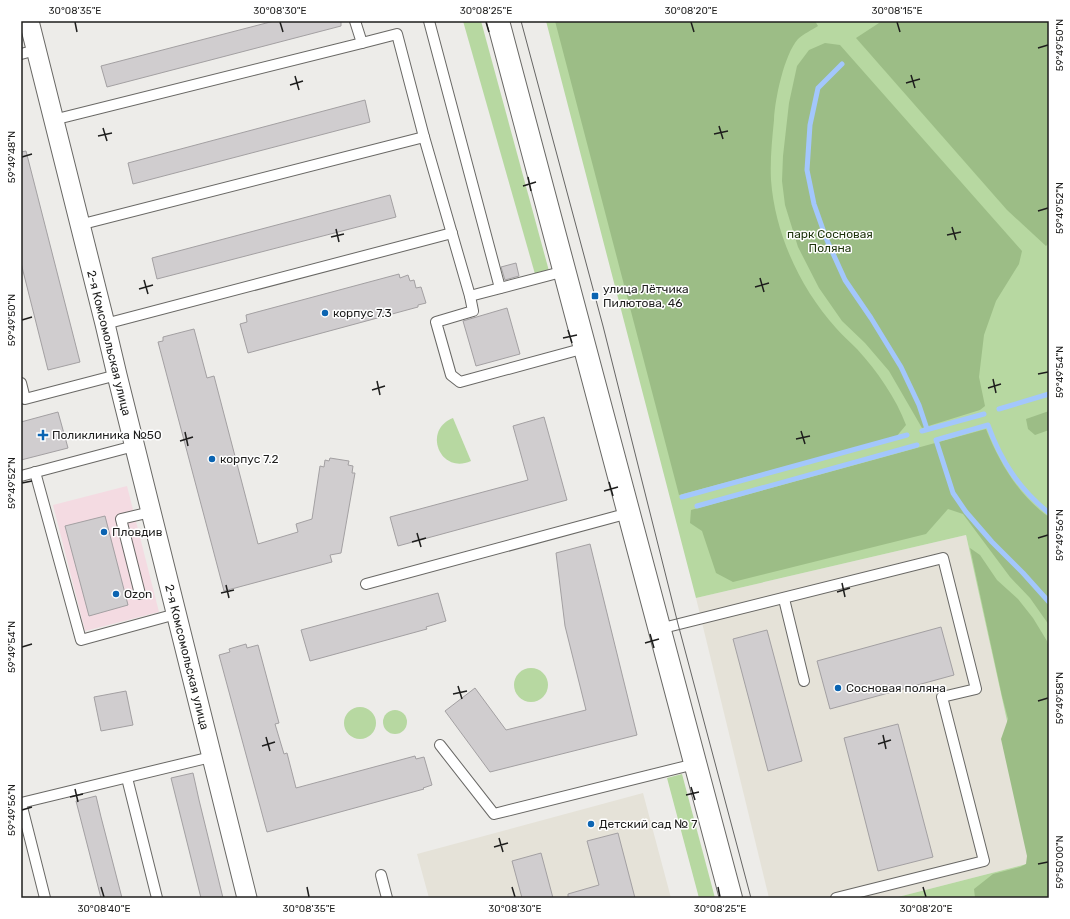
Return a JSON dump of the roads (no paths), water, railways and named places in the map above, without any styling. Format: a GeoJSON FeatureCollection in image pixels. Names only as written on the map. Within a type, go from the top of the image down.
{"type":"FeatureCollection","features":[{"type":"Feature","properties":{"kind":"street","name":"2-я Комсомольская улица"},"geometry":{"type":"LineString","coordinates":[[29,21],[28,52],[53,120],[247,898]]}},
{"type":"Feature","properties":{"kind":"street"},"geometry":{"type":"LineString","coordinates":[[498,21],[731,898]]}},
{"type":"Feature","properties":{"kind":"lane"},"geometry":{"type":"LineString","coordinates":[[355,21],[362,43]]}},
{"type":"Feature","properties":{"kind":"lane"},"geometry":{"type":"LineString","coordinates":[[428,21],[500,288]]}},
{"type":"Feature","properties":{"kind":"lane"},"geometry":{"type":"LineString","coordinates":[[53,120],[397,34],[424,136],[470,296],[473,312],[436,322],[451,375],[460,382],[585,348]]}},
{"type":"Feature","properties":{"kind":"lane"},"geometry":{"type":"LineString","coordinates":[[79,224],[424,136]]}},
{"type":"Feature","properties":{"kind":"lane"},"geometry":{"type":"LineString","coordinates":[[105,324],[452,233]]}},
{"type":"Feature","properties":{"kind":"lane"},"geometry":{"type":"LineString","coordinates":[[470,296],[565,271]]}},
{"type":"Feature","properties":{"kind":"lane"},"geometry":{"type":"LineString","coordinates":[[21,383],[23,399],[117,375]]}},
{"type":"Feature","properties":{"kind":"lane"},"geometry":{"type":"LineString","coordinates":[[21,476],[134,446]]}},
{"type":"Feature","properties":{"kind":"lane"},"geometry":{"type":"LineString","coordinates":[[35,472],[81,640],[176,614]]}},
{"type":"Feature","properties":{"kind":"lane"},"geometry":{"type":"LineString","coordinates":[[140,594],[121,519],[151,512]]}},
{"type":"Feature","properties":{"kind":"lane"},"geometry":{"type":"LineString","coordinates":[[366,584],[629,513]]}},
{"type":"Feature","properties":{"kind":"lane"},"geometry":{"type":"LineString","coordinates":[[659,629],[784,599],[943,558],[976,689],[942,697],[984,861],[836,898]]}},
{"type":"Feature","properties":{"kind":"lane"},"geometry":{"type":"LineString","coordinates":[[784,599],[804,681]]}},
{"type":"Feature","properties":{"kind":"lane"},"geometry":{"type":"LineString","coordinates":[[440,745],[494,814],[695,764]]}},
{"type":"Feature","properties":{"kind":"lane"},"geometry":{"type":"LineString","coordinates":[[45,898],[21,803],[211,757]]}},
{"type":"Feature","properties":{"kind":"lane"},"geometry":{"type":"LineString","coordinates":[[127,778],[157,898]]}},
{"type":"Feature","properties":{"kind":"lane"},"geometry":{"type":"LineString","coordinates":[[381,875],[387,898]]}},
{"type":"Feature","properties":{"kind":"waterway"},"geometry":{"type":"LineString","coordinates":[[842,64],[818,88],[810,125],[807,170],[814,204],[826,238],[845,280],[871,318],[901,367],[919,405],[927,429]]}},
{"type":"Feature","properties":{"kind":"waterway"},"geometry":{"type":"LineString","coordinates":[[999,409],[1049,394]]}},
{"type":"Feature","properties":{"kind":"waterway"},"geometry":{"type":"LineString","coordinates":[[922,431],[984,414]]}},
{"type":"Feature","properties":{"kind":"waterway"},"geometry":{"type":"LineString","coordinates":[[1049,513],[1038,504],[1012,474],[999,451],[988,425],[936,440],[953,493],[966,512],[992,542],[1049,602]]}},
{"type":"Feature","properties":{"kind":"waterway"},"geometry":{"type":"LineString","coordinates":[[682,497],[907,435]]}},
{"type":"Feature","properties":{"kind":"waterway"},"geometry":{"type":"LineString","coordinates":[[697,506],[917,445]]}},
{"type":"Feature","properties":{"kind":"tram line"},"geometry":{"type":"LineString","coordinates":[[521,21],[603,326],[678,624],[751,898]]}},
{"type":"Feature","properties":{"kind":"place","name":"улица Лётчика Пилютова, 46"},"geometry":{"type":"Point","coordinates":[595,296]}},
{"type":"Feature","properties":{"kind":"place","name":"корпус 7.3"},"geometry":{"type":"Point","coordinates":[325,313]}},
{"type":"Feature","properties":{"kind":"place","name":"Поликлиника №50"},"geometry":{"type":"Point","coordinates":[43,435]}},
{"type":"Feature","properties":{"kind":"place","name":"корпус 7.2"},"geometry":{"type":"Point","coordinates":[212,459]}},
{"type":"Feature","properties":{"kind":"place","name":"Пловдив"},"geometry":{"type":"Point","coordinates":[104,532]}},
{"type":"Feature","properties":{"kind":"place","name":"Ozon"},"geometry":{"type":"Point","coordinates":[116,594]}},
{"type":"Feature","properties":{"kind":"place","name":"Сосновая поляна"},"geometry":{"type":"Point","coordinates":[838,688]}},
{"type":"Feature","properties":{"kind":"place","name":"Детский сад № 7"},"geometry":{"type":"Point","coordinates":[591,824]}},
{"type":"Feature","properties":{"kind":"park label","name":"парк Сосновая Поляна"},"geometry":{"type":"Point","coordinates":[830,241]}}]}
